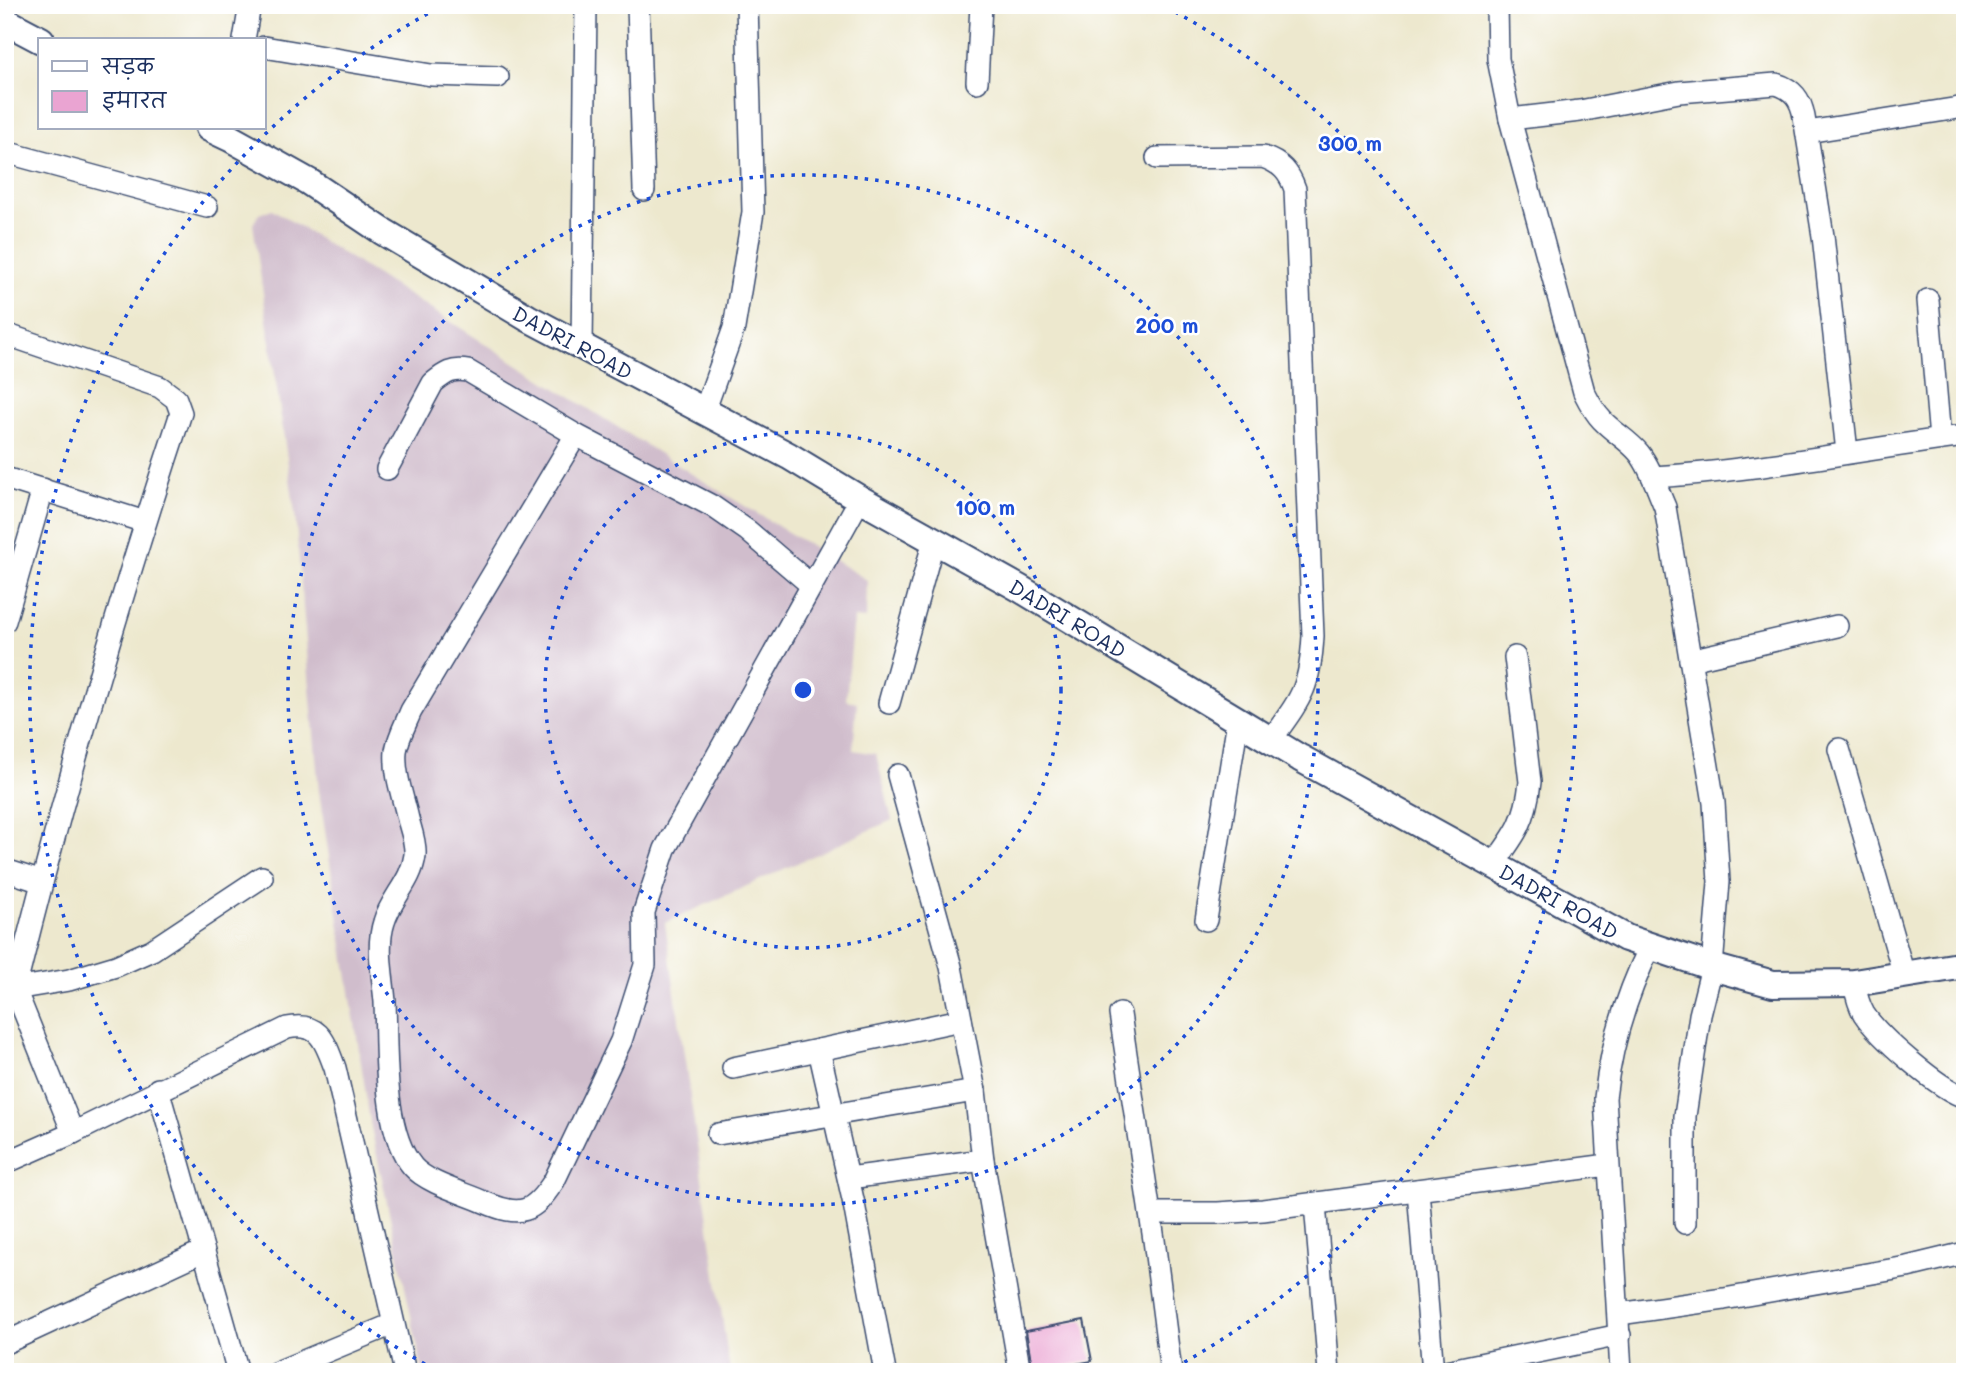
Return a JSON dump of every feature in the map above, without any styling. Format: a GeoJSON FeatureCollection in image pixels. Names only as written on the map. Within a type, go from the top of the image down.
{"type":"FeatureCollection","features":[{"type":"Feature","properties":{"kind":"main road"},"geometry":{"type":"LineString","coordinates":[[5,21],[38,38]]}},
{"type":"Feature","properties":{"kind":"main road","name":"DADRI ROAD"},"geometry":{"type":"LineString","coordinates":[[224,131],[484,292],[789,456],[1019,588],[1271,740],[1626,938],[1773,984],[1854,983],[1965,965]]}},
{"type":"Feature","properties":{"kind":"street"},"geometry":{"type":"LineString","coordinates":[[244,38],[250,5]]}},
{"type":"Feature","properties":{"kind":"street"},"geometry":{"type":"LineString","coordinates":[[582,347],[586,5]]}},
{"type":"Feature","properties":{"kind":"street"},"geometry":{"type":"LineString","coordinates":[[638,5],[644,190]]}},
{"type":"Feature","properties":{"kind":"street"},"geometry":{"type":"LineString","coordinates":[[704,412],[734,328],[752,212],[747,5]]}},
{"type":"Feature","properties":{"kind":"street"},"geometry":{"type":"LineString","coordinates":[[977,82],[981,5]]}},
{"type":"Feature","properties":{"kind":"street"},"geometry":{"type":"LineString","coordinates":[[1497,5],[1498,59],[1510,119],[1584,392],[1603,422],[1640,454],[1653,477],[1664,507],[1714,803],[1718,893],[1712,967],[1700,1015],[1685,1116],[1685,1223]]}},
{"type":"Feature","properties":{"kind":"street"},"geometry":{"type":"LineString","coordinates":[[266,47],[430,75],[498,77]]}},
{"type":"Feature","properties":{"kind":"street"},"geometry":{"type":"LineString","coordinates":[[1510,119],[1580,111],[1679,92],[1776,84],[1788,88],[1802,104],[1807,132],[1823,236],[1847,452]]}},
{"type":"Feature","properties":{"kind":"street"},"geometry":{"type":"LineString","coordinates":[[1807,132],[1965,107]]}},
{"type":"Feature","properties":{"kind":"street"},"geometry":{"type":"LineString","coordinates":[[5,152],[207,207]]}},
{"type":"Feature","properties":{"kind":"street"},"geometry":{"type":"LineString","coordinates":[[1157,158],[1263,157],[1276,161],[1290,174],[1295,189],[1313,636],[1307,685],[1271,740]]}},
{"type":"Feature","properties":{"kind":"street"},"geometry":{"type":"LineString","coordinates":[[1928,300],[1940,439]]}},
{"type":"Feature","properties":{"kind":"street"},"geometry":{"type":"LineString","coordinates":[[5,334],[160,387],[176,399],[181,414],[145,522],[10,987],[73,1133]]}},
{"type":"Feature","properties":{"kind":"street"},"geometry":{"type":"LineString","coordinates":[[387,468],[433,383],[455,369],[467,371],[576,435],[712,506],[748,531],[811,585]]}},
{"type":"Feature","properties":{"kind":"street"},"geometry":{"type":"LineString","coordinates":[[576,435],[411,711],[397,750],[397,773],[416,848],[412,870],[384,922],[381,942],[386,1053],[398,1138],[404,1155],[415,1169],[429,1179],[503,1210],[517,1212],[529,1209],[541,1201],[554,1181],[621,1041],[645,965],[644,912],[664,849],[860,499]]}},
{"type":"Feature","properties":{"kind":"street"},"geometry":{"type":"LineString","coordinates":[[1653,477],[1697,475],[1965,436]]}},
{"type":"Feature","properties":{"kind":"street"},"geometry":{"type":"LineString","coordinates":[[5,478],[145,522]]}},
{"type":"Feature","properties":{"kind":"street"},"geometry":{"type":"LineString","coordinates":[[5,621],[43,489]]}},
{"type":"Feature","properties":{"kind":"street"},"geometry":{"type":"LineString","coordinates":[[889,703],[934,540]]}},
{"type":"Feature","properties":{"kind":"street"},"geometry":{"type":"LineString","coordinates":[[1690,660],[1838,626]]}},
{"type":"Feature","properties":{"kind":"street"},"geometry":{"type":"LineString","coordinates":[[1493,865],[1522,825],[1529,796],[1530,782],[1515,657]]}},
{"type":"Feature","properties":{"kind":"street"},"geometry":{"type":"LineString","coordinates":[[1206,920],[1238,720]]}},
{"type":"Feature","properties":{"kind":"street"},"geometry":{"type":"LineString","coordinates":[[1839,750],[1904,975]]}},
{"type":"Feature","properties":{"kind":"street"},"geometry":{"type":"LineString","coordinates":[[898,775],[951,967],[975,1091],[983,1160],[1020,1372]]}},
{"type":"Feature","properties":{"kind":"street"},"geometry":{"type":"LineString","coordinates":[[5,870],[41,882]]}},
{"type":"Feature","properties":{"kind":"street"},"geometry":{"type":"LineString","coordinates":[[10,987],[69,981],[116,966],[152,950],[261,877]]}},
{"type":"Feature","properties":{"kind":"street"},"geometry":{"type":"LineString","coordinates":[[1621,1372],[1605,1098],[1609,1063],[1627,998],[1650,947]]}},
{"type":"Feature","properties":{"kind":"street"},"geometry":{"type":"LineString","coordinates":[[1854,983],[1858,1002],[1865,1016],[1885,1037],[1934,1080],[1949,1091],[1965,1097]]}},
{"type":"Feature","properties":{"kind":"street"},"geometry":{"type":"LineString","coordinates":[[1120,1014],[1171,1372]]}},
{"type":"Feature","properties":{"kind":"street"},"geometry":{"type":"LineString","coordinates":[[733,1068],[961,1020]]}},
{"type":"Feature","properties":{"kind":"street"},"geometry":{"type":"LineString","coordinates":[[5,1163],[73,1133],[287,1028],[301,1025],[316,1030],[327,1047],[335,1068],[405,1372]]}},
{"type":"Feature","properties":{"kind":"street"},"geometry":{"type":"LineString","coordinates":[[820,1050],[849,1178],[886,1372]]}},
{"type":"Feature","properties":{"kind":"street"},"geometry":{"type":"LineString","coordinates":[[158,1089],[237,1372]]}},
{"type":"Feature","properties":{"kind":"street"},"geometry":{"type":"LineString","coordinates":[[718,1134],[975,1091]]}},
{"type":"Feature","properties":{"kind":"street"},"geometry":{"type":"LineString","coordinates":[[849,1178],[983,1160]]}},
{"type":"Feature","properties":{"kind":"street"},"geometry":{"type":"LineString","coordinates":[[1150,1213],[1219,1213],[1315,1204],[1608,1166]]}},
{"type":"Feature","properties":{"kind":"street"},"geometry":{"type":"LineString","coordinates":[[1418,1190],[1433,1372]]}},
{"type":"Feature","properties":{"kind":"street"},"geometry":{"type":"LineString","coordinates":[[1315,1204],[1329,1372]]}},
{"type":"Feature","properties":{"kind":"street"},"geometry":{"type":"LineString","coordinates":[[5,1343],[203,1251]]}},
{"type":"Feature","properties":{"kind":"street"},"geometry":{"type":"LineString","coordinates":[[1440,1372],[1724,1299],[1907,1267],[1965,1253]]}},
{"type":"Feature","properties":{"kind":"street"},"geometry":{"type":"LineString","coordinates":[[277,1372],[393,1324]]}},
{"type":"Feature","properties":{"kind":"shaded area"},"geometry":{"type":"Polygon","coordinates":[[[272,209],[695,476],[867,580],[866,619],[854,618],[846,700],[857,702],[853,750],[876,754],[892,820],[665,923],[730,1372],[423,1372],[371,1127],[319,792],[295,513],[253,224],[259,214],[272,209]]]}},
{"type":"Feature","properties":{"kind":"building"},"geometry":{"type":"Polygon","coordinates":[[[1084,1320],[1092,1361],[1033,1372],[1026,1331],[1084,1320]]]}}]}
